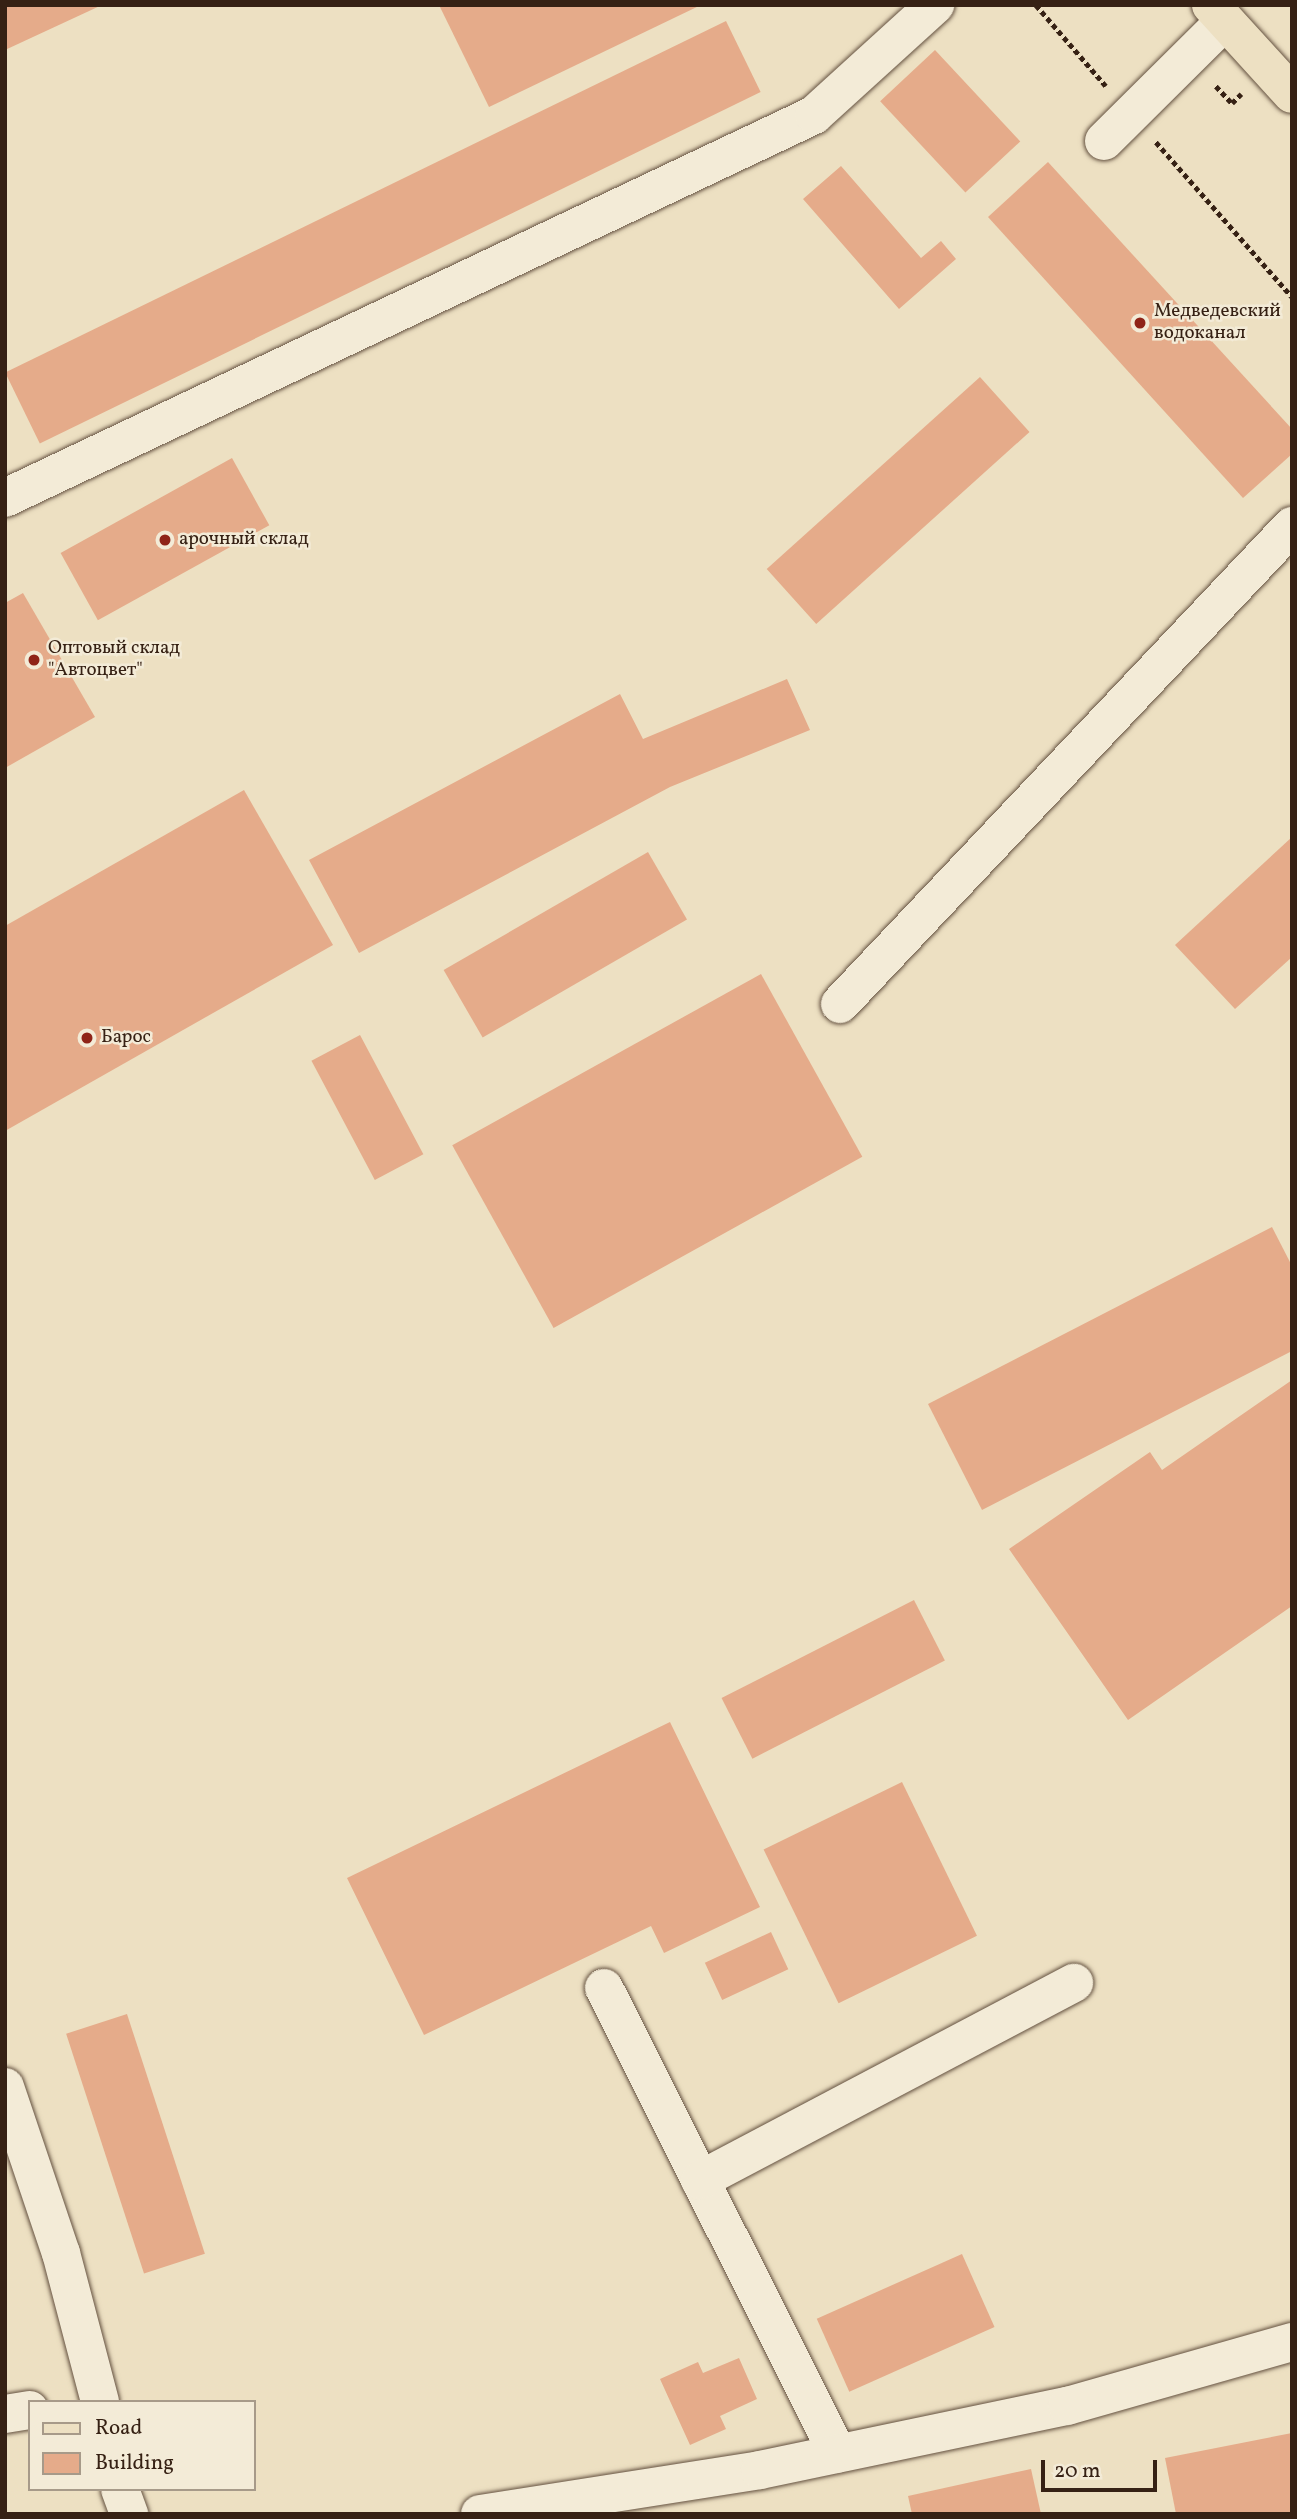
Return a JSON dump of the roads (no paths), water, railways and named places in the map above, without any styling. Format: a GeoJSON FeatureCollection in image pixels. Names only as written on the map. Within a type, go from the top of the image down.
{"type":"FeatureCollection","features":[{"type":"Feature","properties":{"kind":"main road"},"geometry":{"type":"LineString","coordinates":[[1218,13],[1292,94]]}},
{"type":"Feature","properties":{"kind":"street"},"geometry":{"type":"LineString","coordinates":[[5,498],[814,115],[935,5]]}},
{"type":"Feature","properties":{"kind":"street"},"geometry":{"type":"LineString","coordinates":[[1104,141],[1131,114],[1218,13]]}},
{"type":"Feature","properties":{"kind":"street"},"geometry":{"type":"LineString","coordinates":[[840,1004],[1292,526]]}},
{"type":"Feature","properties":{"kind":"street"},"geometry":{"type":"LineString","coordinates":[[701,2180],[1074,1983]]}},
{"type":"Feature","properties":{"kind":"street"},"geometry":{"type":"LineString","coordinates":[[604,1988],[838,2454]]}},
{"type":"Feature","properties":{"kind":"street"},"geometry":{"type":"LineString","coordinates":[[5,2087],[61,2253],[91,2400]]}},
{"type":"Feature","properties":{"kind":"street"},"geometry":{"type":"LineString","coordinates":[[480,2514],[838,2454],[1067,2406],[1292,2342]]}},
{"type":"Feature","properties":{"kind":"street"},"geometry":{"type":"LineString","coordinates":[[5,2414],[28,2410]]}},
{"type":"Feature","properties":{"kind":"street"},"geometry":{"type":"LineString","coordinates":[[121,2491],[129,2514]]}},
{"type":"Feature","properties":{"kind":"place","name":"Медведевский водоканал"},"geometry":{"type":"Point","coordinates":[1140,323]}},
{"type":"Feature","properties":{"kind":"place","name":"арочный склад"},"geometry":{"type":"Point","coordinates":[165,540]}},
{"type":"Feature","properties":{"kind":"place","name":"Оптовый склад \"Автоцвет\""},"geometry":{"type":"Point","coordinates":[34,660]}},
{"type":"Feature","properties":{"kind":"place","name":"Барос"},"geometry":{"type":"Point","coordinates":[87,1038]}}]}
